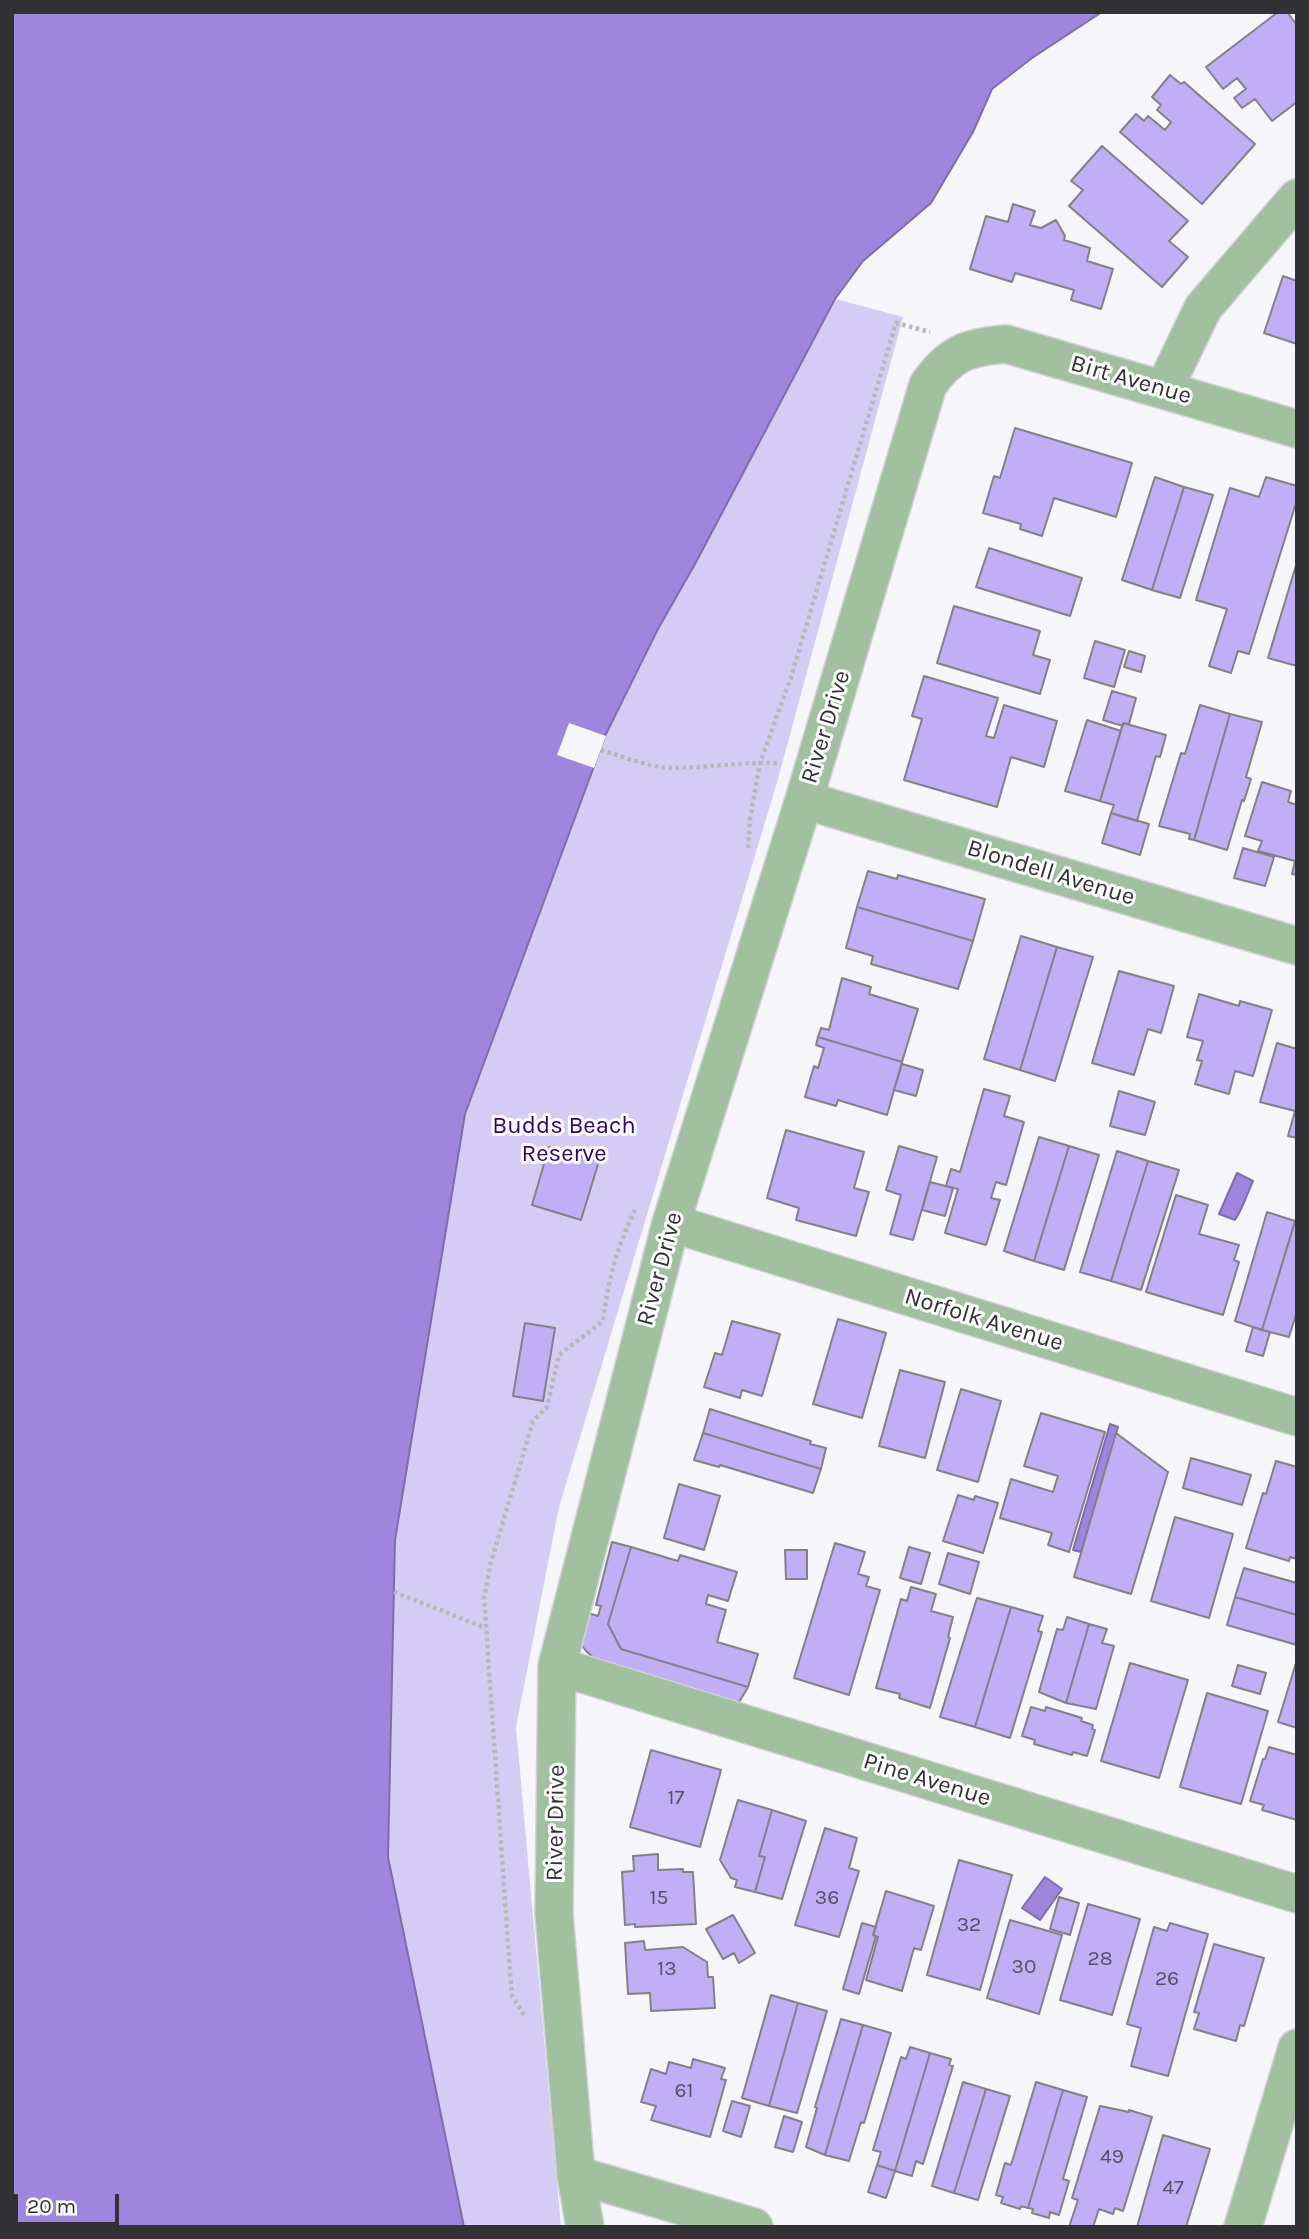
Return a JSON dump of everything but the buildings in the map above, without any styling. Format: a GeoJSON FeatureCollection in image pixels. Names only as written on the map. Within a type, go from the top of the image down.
{"type":"FeatureCollection","features":[{"type":"Feature","properties":{"kind":"street"},"geometry":{"type":"LineString","coordinates":[[1164,389],[1203,307],[1297,198]]}},
{"type":"Feature","properties":{"kind":"street","name":"Birt Avenue"},"geometry":{"type":"LineString","coordinates":[[963,352],[981,346],[1006,344],[1297,429]]}},
{"type":"Feature","properties":{"kind":"street","name":"River Drive"},"geometry":{"type":"LineString","coordinates":[[585,2227],[576,2175],[554,1914],[558,1666],[671,1223],[815,765],[928,386],[941,366],[963,352]]}},
{"type":"Feature","properties":{"kind":"street","name":"Blondell Avenue"},"geometry":{"type":"LineString","coordinates":[[804,800],[1297,946]]}},
{"type":"Feature","properties":{"kind":"street","name":"Norfolk Avenue"},"geometry":{"type":"LineString","coordinates":[[671,1223],[1297,1416]]}},
{"type":"Feature","properties":{"kind":"street","name":"Pine Avenue"},"geometry":{"type":"LineString","coordinates":[[558,1666],[1297,1894]]}},
{"type":"Feature","properties":{"kind":"street"},"geometry":{"type":"LineString","coordinates":[[1243,2227],[1297,2048]]}},
{"type":"Feature","properties":{"kind":"street"},"geometry":{"type":"LineString","coordinates":[[576,2175],[754,2227]]}},
{"type":"Feature","properties":{"kind":"path"},"geometry":{"type":"LineString","coordinates":[[601,750],[649,765],[674,768],[739,762],[815,765]]}},
{"type":"Feature","properties":{"kind":"path"},"geometry":{"type":"LineString","coordinates":[[394,1592],[486,1628]]}},
{"type":"Feature","properties":{"kind":"green space","name":"Budds Beach Reserve"},"geometry":{"type":"Polygon","coordinates":[[[836,299],[903,317],[778,779],[559,1507],[516,1727],[561,2227],[464,2227],[388,1857],[395,1540],[465,1114],[606,734],[658,629],[836,299]]]}},
{"type":"Feature","properties":{"kind":"shaded area"},"geometry":{"type":"Polygon","coordinates":[[[12,12],[1102,12],[1032,58],[992,89],[973,132],[931,203],[863,261],[835,299],[658,629],[606,734],[465,1114],[395,1540],[388,1857],[464,2227],[12,2227],[12,12]]]}},
{"type":"Feature","properties":{"kind":"shaded area"},"geometry":{"type":"Polygon","coordinates":[[[1237,1173],[1253,1181],[1235,1220],[1219,1214],[1237,1173]]]}},
{"type":"Feature","properties":{"kind":"shaded area"},"geometry":{"type":"Polygon","coordinates":[[[1110,1424],[1118,1427],[1081,1552],[1073,1550],[1110,1424]]]}},
{"type":"Feature","properties":{"kind":"shaded area"},"geometry":{"type":"Polygon","coordinates":[[[1045,1877],[1062,1889],[1040,1920],[1022,1908],[1045,1877]]]}},
{"type":"Feature","properties":{"kind":"pier"},"geometry":{"type":"Polygon","coordinates":[[[569,723],[606,736],[594,768],[557,755],[569,723]]]}}]}
